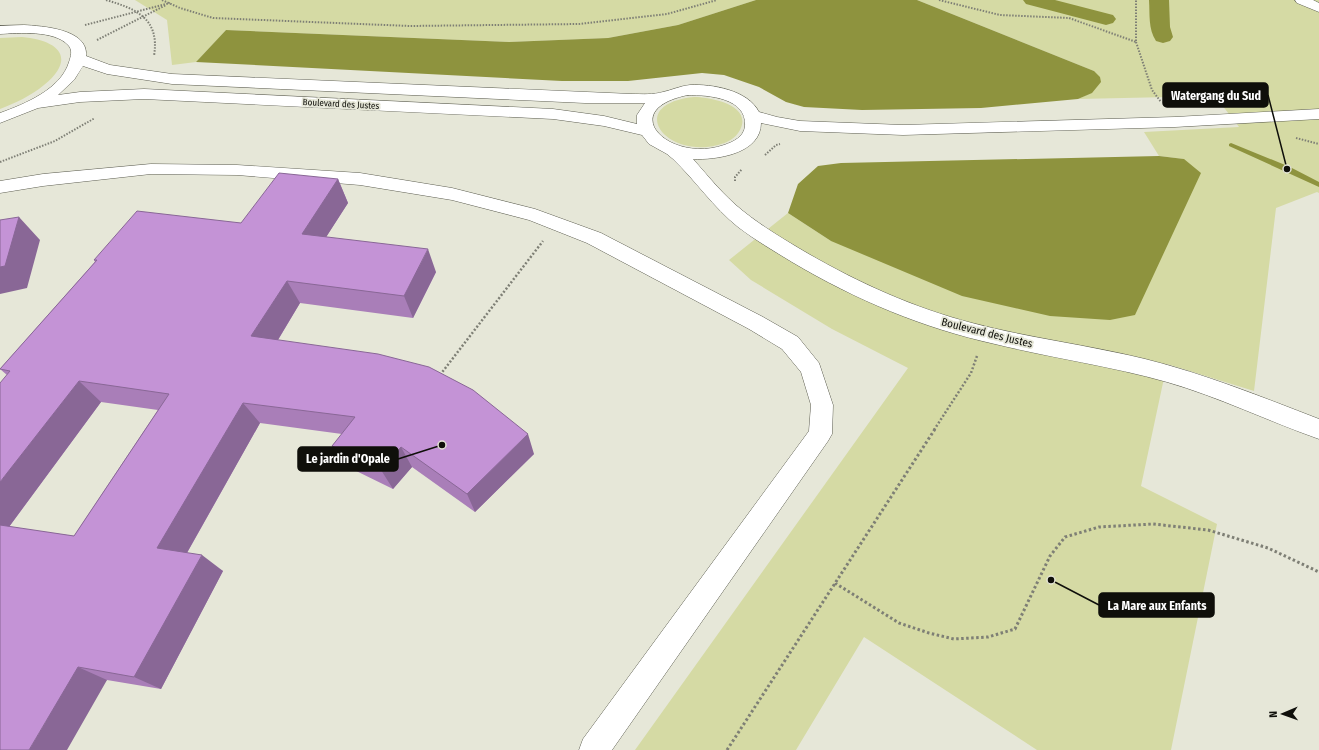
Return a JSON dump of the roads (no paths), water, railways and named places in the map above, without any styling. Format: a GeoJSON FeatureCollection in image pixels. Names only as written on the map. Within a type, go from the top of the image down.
{"type":"FeatureCollection","features":[{"type":"Feature","properties":{"kind":"main road"},"geometry":{"type":"LineString","coordinates":[[1302,0],[1319,8]]}},
{"type":"Feature","properties":{"kind":"main road"},"geometry":{"type":"LineString","coordinates":[[0,22],[24,29]]}},
{"type":"Feature","properties":{"kind":"main road"},"geometry":{"type":"LineString","coordinates":[[0,30],[24,29],[52,32],[70,39],[78,55],[72,74],[62,84],[32,104],[0,118]]}},
{"type":"Feature","properties":{"kind":"main road","name":"Boulevard des Justes"},"geometry":{"type":"LineString","coordinates":[[78,55],[107,69],[172,79],[584,98],[632,99],[664,97]]}},
{"type":"Feature","properties":{"kind":"main road"},"geometry":{"type":"LineString","coordinates":[[688,90],[716,91],[739,100],[747,107],[752,115],[753,130],[747,139],[737,146],[723,152],[706,154],[689,154],[673,150],[658,142],[648,132],[645,124],[646,112],[655,102],[664,97],[688,90]]}},
{"type":"Feature","properties":{"kind":"main road","name":"Boulevard des Justes"},"geometry":{"type":"LineString","coordinates":[[32,104],[96,96],[164,95],[553,114],[604,121],[648,132]]}},
{"type":"Feature","properties":{"kind":"main road"},"geometry":{"type":"LineString","coordinates":[[752,115],[775,122],[800,126],[903,130],[1174,122],[1319,114]]}},
{"type":"Feature","properties":{"kind":"main road","name":"Boulevard des Justes"},"geometry":{"type":"LineString","coordinates":[[673,150],[688,163],[721,202],[744,221],[791,253],[861,291],[912,311],[973,331],[1114,360],[1176,376],[1236,396],[1319,429]]}},
{"type":"Feature","properties":{"kind":"main road"},"geometry":{"type":"LineString","coordinates":[[0,187],[43,180],[151,169],[237,170],[360,179],[437,191],[535,215],[594,238],[790,343],[811,370],[822,405],[820,434],[594,750]]}},
{"type":"Feature","properties":{"kind":"waterway"},"geometry":{"type":"LineString","coordinates":[[1033,0],[1106,19]]}},
{"type":"Feature","properties":{"kind":"waterway"},"geometry":{"type":"LineString","coordinates":[[1159,0],[1160,27],[1163,37]]}},
{"type":"Feature","properties":{"kind":"waterway"},"geometry":{"type":"LineString","coordinates":[[1153,26],[1160,27]]}},
{"type":"Feature","properties":{"kind":"waterway"},"geometry":{"type":"LineString","coordinates":[[1231,145],[1287,169],[1319,185]]}},
{"type":"Feature","properties":{"kind":"place","name":"Watergang du Sud"},"geometry":{"type":"Point","coordinates":[1287,169]}},
{"type":"Feature","properties":{"kind":"place","name":"Le jardin d'Opale"},"geometry":{"type":"Point","coordinates":[442,445]}},
{"type":"Feature","properties":{"kind":"place","name":"La Mare aux Enfants"},"geometry":{"type":"Point","coordinates":[1051,580]}}]}
